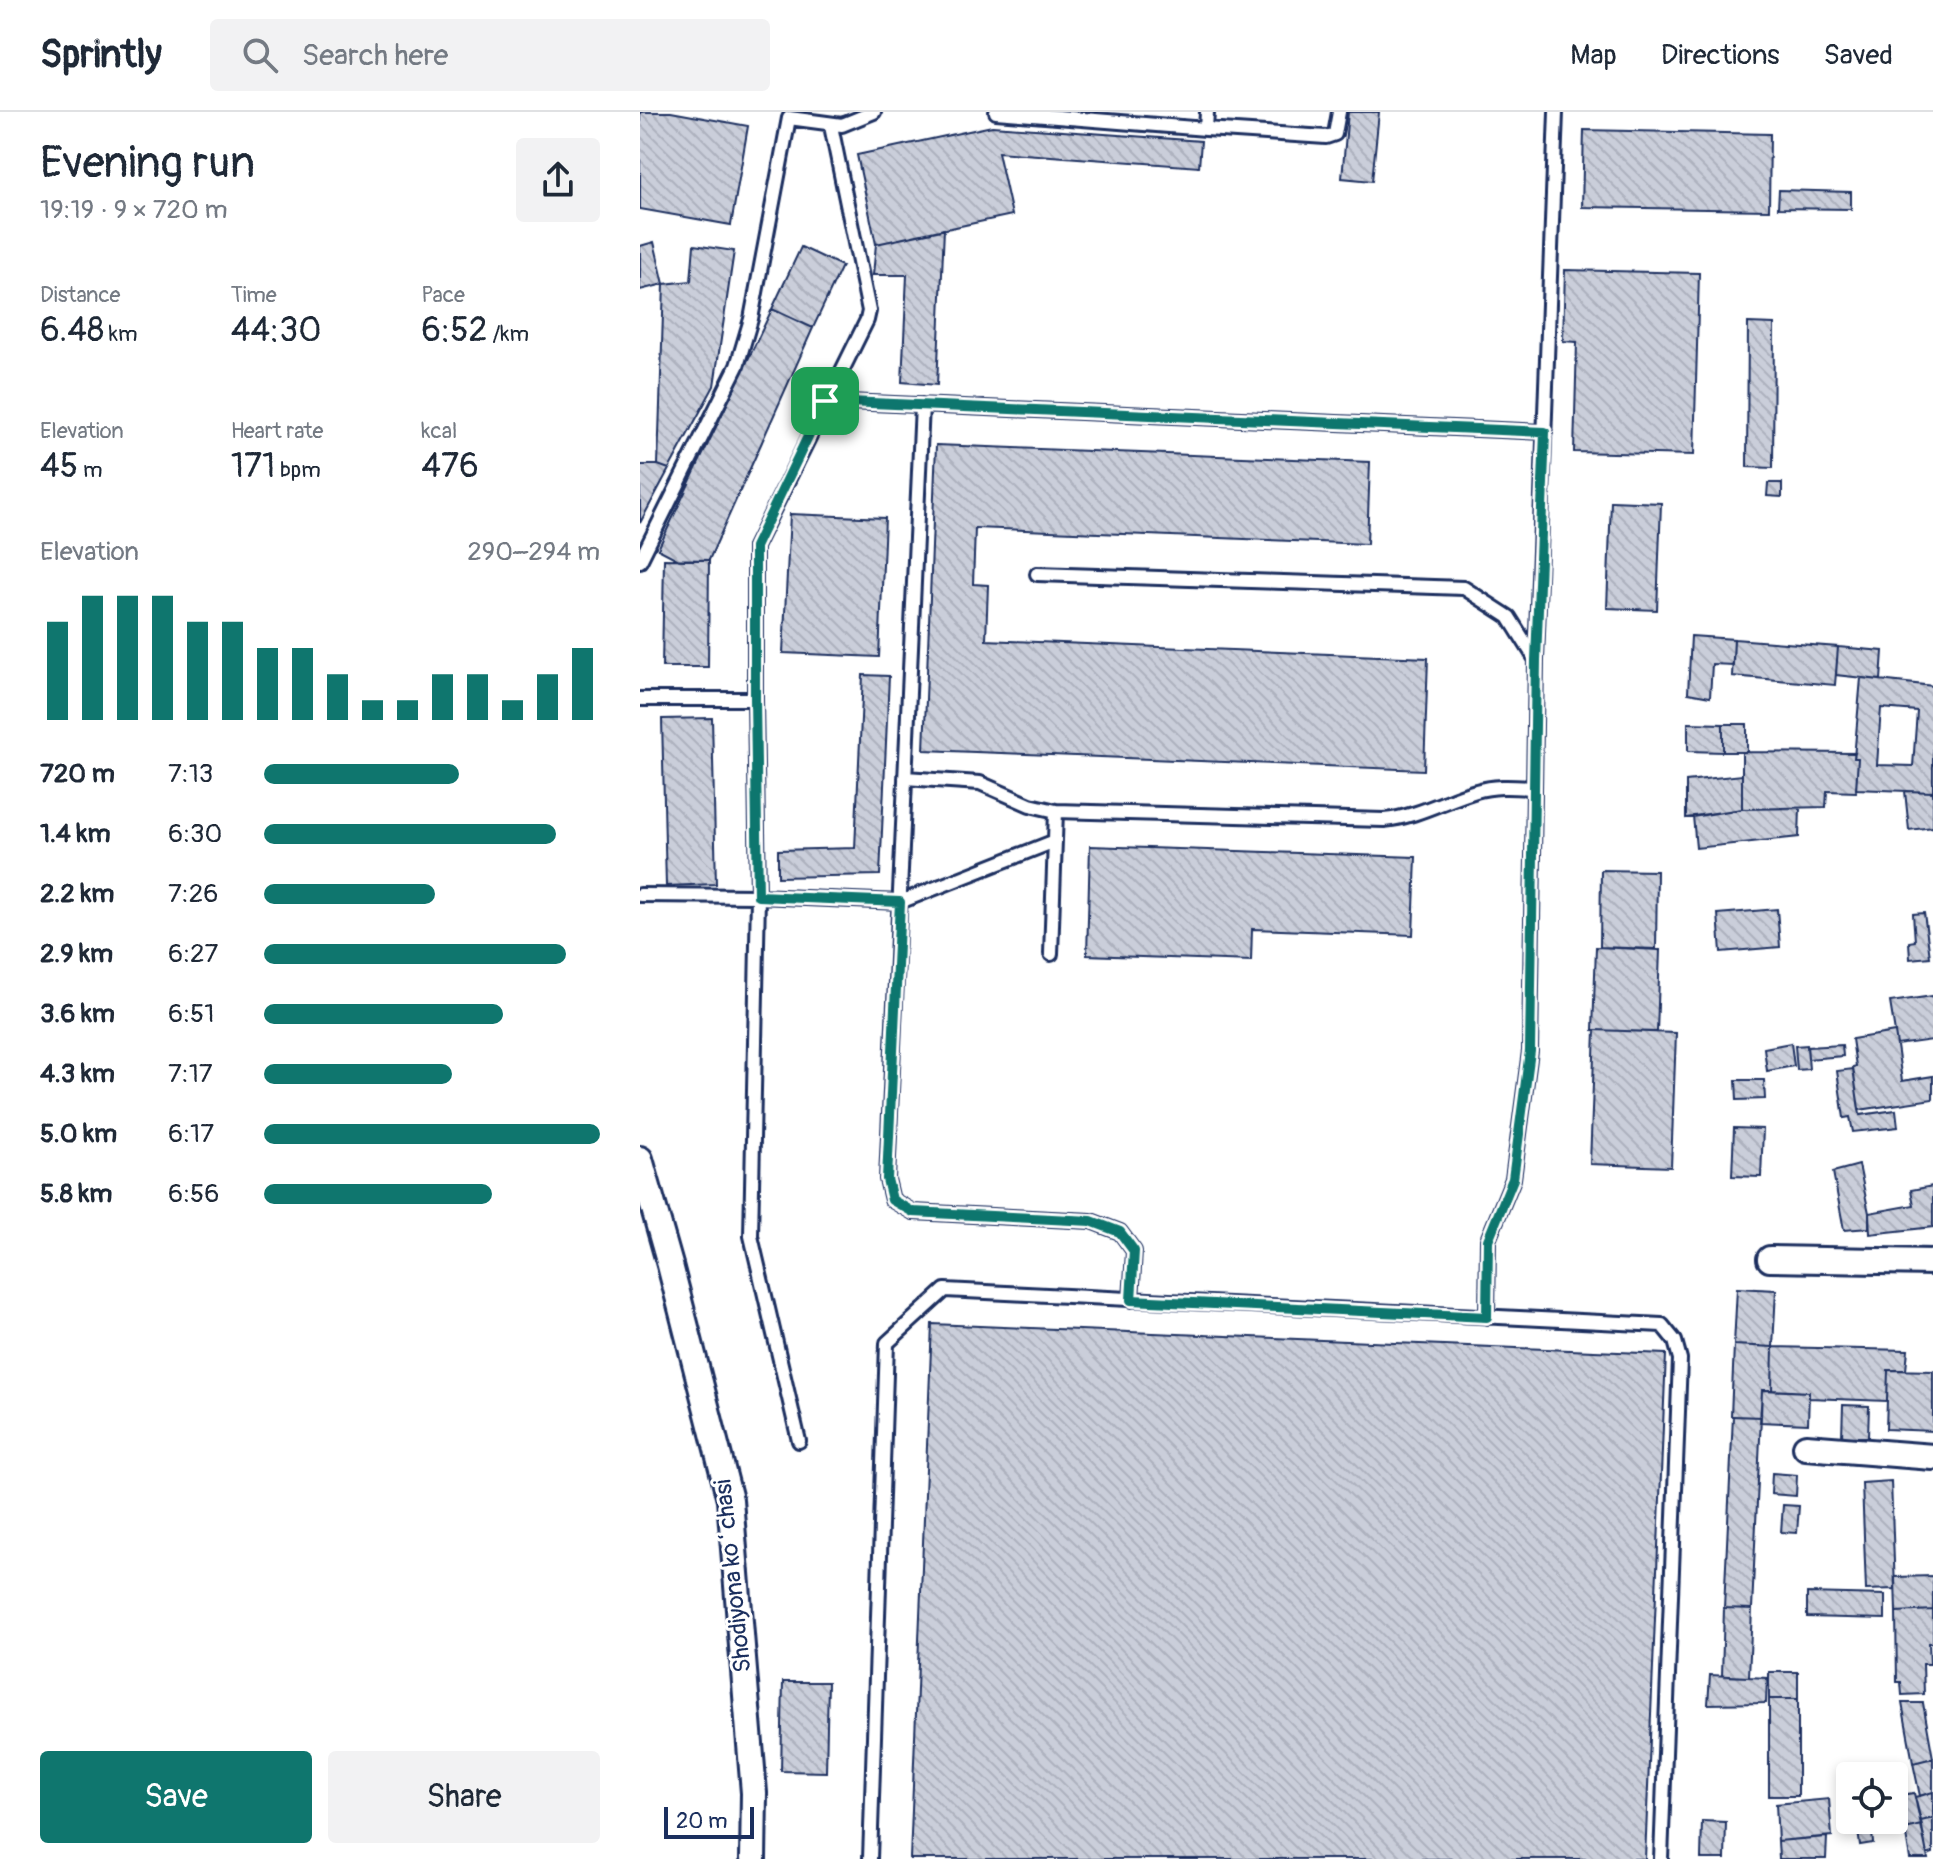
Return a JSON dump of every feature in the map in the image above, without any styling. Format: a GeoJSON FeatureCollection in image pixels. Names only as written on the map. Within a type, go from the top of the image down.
{"type":"FeatureCollection","features":[{"type":"Feature","properties":{"kind":"street","name":"Shodiyona koʻchasi"},"geometry":{"type":"LineString","coordinates":[[640,1159],[730,1500],[754,1793],[753,1859]]}},
{"type":"Feature","properties":{"kind":"street"},"geometry":{"type":"LineString","coordinates":[[1770,1259],[1933,1262]]}},
{"type":"Feature","properties":{"kind":"street"},"geometry":{"type":"LineString","coordinates":[[1806,1447],[1933,1457]]}},
{"type":"Feature","properties":{"kind":"lane"},"geometry":{"type":"LineString","coordinates":[[640,561],[737,366],[751,319],[789,118],[831,126],[853,123],[874,112]]}},
{"type":"Feature","properties":{"kind":"lane"},"geometry":{"type":"LineString","coordinates":[[996,112],[1326,137],[1335,134],[1339,112]]}},
{"type":"Feature","properties":{"kind":"lane"},"geometry":{"type":"LineString","coordinates":[[1206,129],[1207,112]]}},
{"type":"Feature","properties":{"kind":"lane"},"geometry":{"type":"LineString","coordinates":[[1487,1317],[1488,1240],[1513,1179],[1530,1051],[1536,660],[1556,112]]}},
{"type":"Feature","properties":{"kind":"lane"},"geometry":{"type":"LineString","coordinates":[[799,1441],[751,1236],[758,896],[755,547],[869,311],[831,126]]}},
{"type":"Feature","properties":{"kind":"lane"},"geometry":{"type":"LineString","coordinates":[[825,401],[1545,432]]}},
{"type":"Feature","properties":{"kind":"lane"},"geometry":{"type":"LineString","coordinates":[[922,405],[887,1179],[892,1200],[913,1212],[1091,1221],[1120,1232],[1134,1251],[1131,1300]]}},
{"type":"Feature","properties":{"kind":"lane"},"geometry":{"type":"LineString","coordinates":[[1037,574],[1464,588],[1509,617],[1536,660]]}},
{"type":"Feature","properties":{"kind":"lane"},"geometry":{"type":"LineString","coordinates":[[640,699],[755,699]]}},
{"type":"Feature","properties":{"kind":"lane"},"geometry":{"type":"LineString","coordinates":[[905,778],[967,780],[990,786],[1030,805],[1056,811],[1384,820],[1409,816],[1478,790],[1534,788]]}},
{"type":"Feature","properties":{"kind":"lane"},"geometry":{"type":"LineString","coordinates":[[1051,954],[1056,811]]}},
{"type":"Feature","properties":{"kind":"lane"},"geometry":{"type":"LineString","coordinates":[[640,895],[900,902],[1055,841]]}},
{"type":"Feature","properties":{"kind":"lane"},"geometry":{"type":"LineString","coordinates":[[870,1859],[887,1343],[945,1290],[1662,1325],[1675,1341],[1680,1359],[1661,1859]]}},
{"type":"Feature","properties":{"kind":"building"},"geometry":{"type":"Polygon","coordinates":[[[640,112],[671,112],[748,126],[731,225],[640,209],[640,112]]]}},
{"type":"Feature","properties":{"kind":"building"},"geometry":{"type":"Polygon","coordinates":[[[1348,112],[1379,112],[1372,181],[1342,178],[1348,112]]]}},
{"type":"Feature","properties":{"kind":"building"},"geometry":{"type":"Polygon","coordinates":[[[992,126],[1201,141],[1199,167],[998,152],[1012,215],[876,244],[857,155],[992,126]]]}},
{"type":"Feature","properties":{"kind":"building"},"geometry":{"type":"Polygon","coordinates":[[[1584,130],[1770,134],[1769,210],[1582,207],[1584,130]]]}},
{"type":"Feature","properties":{"kind":"building"},"geometry":{"type":"Polygon","coordinates":[[[1779,190],[1851,192],[1851,209],[1778,208],[1779,190]]]}},
{"type":"Feature","properties":{"kind":"building"},"geometry":{"type":"Polygon","coordinates":[[[944,229],[937,385],[902,382],[907,275],[873,275],[876,244],[944,229]]]}},
{"type":"Feature","properties":{"kind":"building"},"geometry":{"type":"Polygon","coordinates":[[[654,242],[664,284],[640,290],[640,246],[654,242]]]}},
{"type":"Feature","properties":{"kind":"building"},"geometry":{"type":"Polygon","coordinates":[[[694,245],[734,251],[714,386],[669,469],[658,465],[664,284],[691,281],[694,245]]]}},
{"type":"Feature","properties":{"kind":"building"},"geometry":{"type":"Polygon","coordinates":[[[801,247],[842,266],[813,328],[772,309],[801,247]]]}},
{"type":"Feature","properties":{"kind":"building"},"geometry":{"type":"Polygon","coordinates":[[[1565,270],[1699,273],[1694,455],[1574,452],[1577,342],[1563,341],[1565,270]]]}},
{"type":"Feature","properties":{"kind":"building"},"geometry":{"type":"Polygon","coordinates":[[[772,309],[813,328],[709,560],[679,560],[658,549],[772,309]]]}},
{"type":"Feature","properties":{"kind":"building"},"geometry":{"type":"Polygon","coordinates":[[[1748,323],[1774,324],[1773,468],[1747,467],[1748,323]]]}},
{"type":"Feature","properties":{"kind":"building"},"geometry":{"type":"Polygon","coordinates":[[[936,445],[1370,462],[1367,544],[975,528],[973,584],[988,585],[986,640],[1428,658],[1424,770],[924,750],[936,445]]]}},
{"type":"Feature","properties":{"kind":"building"},"geometry":{"type":"Polygon","coordinates":[[[640,465],[658,465],[669,469],[640,523],[640,465]]]}},
{"type":"Feature","properties":{"kind":"building"},"geometry":{"type":"Polygon","coordinates":[[[1768,483],[1782,483],[1782,497],[1767,496],[1768,483]]]}},
{"type":"Feature","properties":{"kind":"building"},"geometry":{"type":"Polygon","coordinates":[[[1611,501],[1661,503],[1657,610],[1607,608],[1611,501]]]}},
{"type":"Feature","properties":{"kind":"building"},"geometry":{"type":"Polygon","coordinates":[[[790,514],[885,518],[879,657],[783,653],[790,514]]]}},
{"type":"Feature","properties":{"kind":"building"},"geometry":{"type":"Polygon","coordinates":[[[664,559],[709,560],[708,667],[662,667],[664,559]]]}},
{"type":"Feature","properties":{"kind":"building"},"geometry":{"type":"Polygon","coordinates":[[[1691,636],[1734,639],[1733,665],[1712,664],[1710,697],[1688,693],[1691,636]]]}},
{"type":"Feature","properties":{"kind":"building"},"geometry":{"type":"Polygon","coordinates":[[[1734,639],[1838,647],[1835,685],[1732,676],[1734,639]]]}},
{"type":"Feature","properties":{"kind":"building"},"geometry":{"type":"Polygon","coordinates":[[[1838,647],[1883,651],[1881,680],[1836,675],[1838,647]]]}},
{"type":"Feature","properties":{"kind":"building"},"geometry":{"type":"Polygon","coordinates":[[[863,675],[889,676],[880,875],[778,877],[778,850],[855,848],[863,675]]]}},
{"type":"Feature","properties":{"kind":"building"},"geometry":{"type":"Polygon","coordinates":[[[1861,678],[1933,686],[1933,792],[1856,789],[1858,758],[1854,758],[1861,678]],[[1881,708],[1877,765],[1913,766],[1917,711],[1881,708]]]}},
{"type":"Feature","properties":{"kind":"building"},"geometry":{"type":"Polygon","coordinates":[[[712,718],[716,884],[666,886],[662,719],[712,718]]]}},
{"type":"Feature","properties":{"kind":"building"},"geometry":{"type":"Polygon","coordinates":[[[1688,723],[1723,724],[1723,752],[1688,751],[1688,723]]]}},
{"type":"Feature","properties":{"kind":"building"},"geometry":{"type":"Polygon","coordinates":[[[1723,724],[1747,724],[1747,752],[1723,752],[1723,724]]]}},
{"type":"Feature","properties":{"kind":"building"},"geometry":{"type":"Polygon","coordinates":[[[1742,752],[1855,753],[1854,758],[1858,758],[1856,792],[1827,791],[1826,807],[1742,809],[1742,752]]]}},
{"type":"Feature","properties":{"kind":"building"},"geometry":{"type":"Polygon","coordinates":[[[1742,775],[1742,809],[1686,818],[1686,781],[1742,775]]]}},
{"type":"Feature","properties":{"kind":"building"},"geometry":{"type":"Polygon","coordinates":[[[1905,791],[1933,792],[1933,827],[1909,830],[1905,791]]]}},
{"type":"Feature","properties":{"kind":"building"},"geometry":{"type":"Polygon","coordinates":[[[1800,808],[1799,837],[1696,848],[1693,816],[1742,809],[1800,808]]]}},
{"type":"Feature","properties":{"kind":"building"},"geometry":{"type":"Polygon","coordinates":[[[1090,846],[1416,857],[1413,935],[1252,929],[1251,961],[1087,955],[1090,846]]]}},
{"type":"Feature","properties":{"kind":"building"},"geometry":{"type":"Polygon","coordinates":[[[1601,870],[1657,871],[1656,949],[1600,947],[1601,870]]]}},
{"type":"Feature","properties":{"kind":"building"},"geometry":{"type":"Polygon","coordinates":[[[1777,909],[1780,947],[1721,952],[1718,914],[1777,909]]]}},
{"type":"Feature","properties":{"kind":"building"},"geometry":{"type":"Polygon","coordinates":[[[1924,913],[1930,957],[1910,959],[1909,942],[1915,941],[1913,914],[1924,913]]]}},
{"type":"Feature","properties":{"kind":"building"},"geometry":{"type":"Polygon","coordinates":[[[1596,947],[1660,950],[1657,1032],[1593,1030],[1596,947]]]}},
{"type":"Feature","properties":{"kind":"building"},"geometry":{"type":"Polygon","coordinates":[[[1933,996],[1933,1040],[1897,1045],[1890,1002],[1933,996]]]}},
{"type":"Feature","properties":{"kind":"building"},"geometry":{"type":"Polygon","coordinates":[[[1595,1030],[1676,1033],[1671,1167],[1590,1164],[1595,1030]]]}},
{"type":"Feature","properties":{"kind":"building"},"geometry":{"type":"Polygon","coordinates":[[[1895,1032],[1902,1081],[1933,1076],[1933,1099],[1859,1110],[1852,1039],[1895,1032]]]}},
{"type":"Feature","properties":{"kind":"building"},"geometry":{"type":"Polygon","coordinates":[[[1791,1043],[1794,1066],[1767,1071],[1764,1048],[1791,1043]]]}},
{"type":"Feature","properties":{"kind":"building"},"geometry":{"type":"Polygon","coordinates":[[[1807,1045],[1809,1069],[1797,1070],[1795,1046],[1807,1045]]]}},
{"type":"Feature","properties":{"kind":"building"},"geometry":{"type":"Polygon","coordinates":[[[1842,1045],[1843,1056],[1808,1059],[1807,1047],[1842,1045]]]}},
{"type":"Feature","properties":{"kind":"building"},"geometry":{"type":"Polygon","coordinates":[[[1853,1069],[1860,1115],[1896,1110],[1898,1127],[1853,1132],[1850,1117],[1844,1118],[1837,1071],[1853,1069]]]}},
{"type":"Feature","properties":{"kind":"building"},"geometry":{"type":"Polygon","coordinates":[[[1736,1080],[1764,1080],[1765,1099],[1737,1100],[1736,1080]]]}},
{"type":"Feature","properties":{"kind":"building"},"geometry":{"type":"Polygon","coordinates":[[[1734,1128],[1763,1129],[1761,1177],[1732,1176],[1734,1128]]]}},
{"type":"Feature","properties":{"kind":"building"},"geometry":{"type":"Polygon","coordinates":[[[1859,1165],[1869,1228],[1844,1230],[1833,1172],[1859,1165]]]}},
{"type":"Feature","properties":{"kind":"building"},"geometry":{"type":"Polygon","coordinates":[[[1933,1186],[1933,1227],[1870,1234],[1869,1213],[1914,1205],[1911,1190],[1933,1186]]]}},
{"type":"Feature","properties":{"kind":"building"},"geometry":{"type":"Polygon","coordinates":[[[1737,1288],[1776,1290],[1773,1347],[1734,1345],[1737,1288]]]}},
{"type":"Feature","properties":{"kind":"building"},"geometry":{"type":"Polygon","coordinates":[[[932,1324],[1666,1354],[1645,1859],[910,1859],[932,1324]]]}},
{"type":"Feature","properties":{"kind":"building"},"geometry":{"type":"Polygon","coordinates":[[[1734,1345],[1773,1347],[1772,1390],[1762,1390],[1761,1417],[1731,1416],[1734,1345]]]}},
{"type":"Feature","properties":{"kind":"building"},"geometry":{"type":"Polygon","coordinates":[[[1773,1347],[1908,1350],[1906,1370],[1888,1370],[1887,1401],[1809,1398],[1809,1392],[1772,1390],[1773,1347]]]}},
{"type":"Feature","properties":{"kind":"building"},"geometry":{"type":"Polygon","coordinates":[[[1888,1370],[1933,1371],[1933,1431],[1886,1429],[1888,1370]]]}},
{"type":"Feature","properties":{"kind":"building"},"geometry":{"type":"Polygon","coordinates":[[[1762,1390],[1809,1392],[1808,1424],[1760,1422],[1762,1390]]]}},
{"type":"Feature","properties":{"kind":"building"},"geometry":{"type":"Polygon","coordinates":[[[1843,1405],[1869,1406],[1868,1437],[1842,1437],[1843,1405]]]}},
{"type":"Feature","properties":{"kind":"building"},"geometry":{"type":"Polygon","coordinates":[[[1733,1416],[1761,1417],[1752,1609],[1724,1608],[1733,1416]]]}},
{"type":"Feature","properties":{"kind":"building"},"geometry":{"type":"Polygon","coordinates":[[[1772,1473],[1797,1475],[1796,1496],[1771,1494],[1772,1473]]]}},
{"type":"Feature","properties":{"kind":"building"},"geometry":{"type":"Polygon","coordinates":[[[1891,1481],[1895,1589],[1866,1590],[1862,1483],[1891,1481]]]}},
{"type":"Feature","properties":{"kind":"building"},"geometry":{"type":"Polygon","coordinates":[[[1783,1505],[1799,1506],[1797,1533],[1781,1532],[1783,1505]]]}},
{"type":"Feature","properties":{"kind":"building"},"geometry":{"type":"Polygon","coordinates":[[[1933,1576],[1933,1610],[1896,1612],[1895,1577],[1933,1576]]]}},
{"type":"Feature","properties":{"kind":"building"},"geometry":{"type":"Polygon","coordinates":[[[1807,1593],[1885,1595],[1885,1619],[1807,1617],[1807,1593]]]}},
{"type":"Feature","properties":{"kind":"building"},"geometry":{"type":"Polygon","coordinates":[[[1724,1608],[1752,1609],[1749,1677],[1722,1676],[1724,1608]]]}},
{"type":"Feature","properties":{"kind":"building"},"geometry":{"type":"Polygon","coordinates":[[[1933,1610],[1930,1664],[1923,1664],[1924,1694],[1902,1695],[1901,1682],[1897,1682],[1896,1612],[1933,1610]]]}},
{"type":"Feature","properties":{"kind":"building"},"geometry":{"type":"Polygon","coordinates":[[[1769,1672],[1798,1672],[1798,1699],[1769,1699],[1769,1672]]]}},
{"type":"Feature","properties":{"kind":"building"},"geometry":{"type":"Polygon","coordinates":[[[1710,1675],[1767,1678],[1766,1703],[1708,1704],[1710,1675]]]}},
{"type":"Feature","properties":{"kind":"building"},"geometry":{"type":"Polygon","coordinates":[[[783,1682],[828,1682],[826,1772],[781,1771],[783,1682]]]}},
{"type":"Feature","properties":{"kind":"building"},"geometry":{"type":"Polygon","coordinates":[[[1769,1699],[1798,1699],[1798,1796],[1769,1796],[1769,1699]]]}},
{"type":"Feature","properties":{"kind":"building"},"geometry":{"type":"Polygon","coordinates":[[[1902,1703],[1923,1703],[1933,1758],[1913,1763],[1902,1703]]]}},
{"type":"Feature","properties":{"kind":"building"},"geometry":{"type":"Polygon","coordinates":[[[1933,1758],[1933,1792],[1920,1796],[1913,1763],[1933,1758]]]}},
{"type":"Feature","properties":{"kind":"building"},"geometry":{"type":"Polygon","coordinates":[[[1933,1792],[1933,1818],[1921,1821],[1915,1797],[1933,1792]]]}},
{"type":"Feature","properties":{"kind":"building"},"geometry":{"type":"Polygon","coordinates":[[[1914,1793],[1921,1825],[1908,1828],[1908,1794],[1914,1793]]]}},
{"type":"Feature","properties":{"kind":"building"},"geometry":{"type":"Polygon","coordinates":[[[1829,1799],[1832,1836],[1778,1841],[1776,1804],[1829,1799]]]}},
{"type":"Feature","properties":{"kind":"building"},"geometry":{"type":"Polygon","coordinates":[[[1933,1818],[1933,1853],[1927,1855],[1921,1821],[1933,1818]]]}},
{"type":"Feature","properties":{"kind":"building"},"geometry":{"type":"Polygon","coordinates":[[[1702,1821],[1726,1822],[1725,1859],[1701,1859],[1702,1821]]]}},
{"type":"Feature","properties":{"kind":"building"},"geometry":{"type":"Polygon","coordinates":[[[1921,1825],[1928,1859],[1910,1859],[1906,1834],[1908,1828],[1921,1825]]]}},
{"type":"Feature","properties":{"kind":"building"},"geometry":{"type":"Polygon","coordinates":[[[1858,1834],[1872,1834],[1873,1843],[1860,1845],[1858,1834]]]}},
{"type":"Feature","properties":{"kind":"building"},"geometry":{"type":"Polygon","coordinates":[[[1827,1837],[1826,1859],[1779,1859],[1778,1841],[1827,1837]]]}},
{"type":"Feature","properties":{"kind":"route"},"geometry":{"type":"LineString","coordinates":[[825,401],[1545,432],[1536,660],[1530,1051],[1513,1179],[1488,1240],[1487,1317],[1131,1300],[1134,1251],[1120,1232],[1091,1221],[913,1212],[892,1200],[887,1179],[900,902],[758,896],[755,547],[825,401]]}}]}
